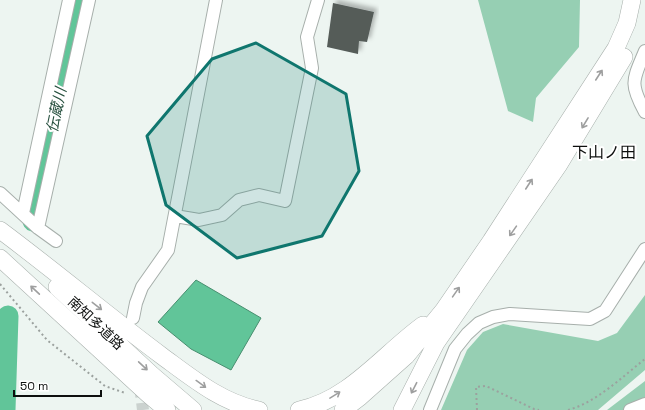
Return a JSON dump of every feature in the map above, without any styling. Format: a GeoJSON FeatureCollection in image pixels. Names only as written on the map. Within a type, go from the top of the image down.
{"type":"FeatureCollection","features":[{"type":"Feature","properties":{"kind":"highway"},"geometry":{"type":"LineString","coordinates":[[342,410],[360,397],[406,356],[443,311],[492,241],[616,48],[627,23],[632,0]]}},
{"type":"Feature","properties":{"kind":"highway"},"geometry":{"type":"LineString","coordinates":[[402,410],[436,343],[558,166],[624,58],[636,32],[642,13],[643,0]]}},
{"type":"Feature","properties":{"kind":"highway"},"geometry":{"type":"LineString","coordinates":[[0,230],[206,388],[235,403],[260,410]]}},
{"type":"Feature","properties":{"kind":"highway","name":"南知多道路"},"geometry":{"type":"LineString","coordinates":[[0,236],[152,375],[193,410]]}},
{"type":"Feature","properties":{"kind":"highway","name":"南知多道路"},"geometry":{"type":"LineString","coordinates":[[0,258],[142,389],[167,410]]}},
{"type":"Feature","properties":{"kind":"highway"},"geometry":{"type":"LineString","coordinates":[[51,305],[82,344],[155,410]]}},
{"type":"Feature","properties":{"kind":"highway"},"geometry":{"type":"LineString","coordinates":[[299,410],[324,402],[352,384],[409,335],[443,311]]}},
{"type":"Feature","properties":{"kind":"highway"},"geometry":{"type":"LineString","coordinates":[[360,410],[436,343]]}},
{"type":"Feature","properties":{"kind":"street"},"geometry":{"type":"LineString","coordinates":[[23,214],[69,0]]}},
{"type":"Feature","properties":{"kind":"street"},"geometry":{"type":"LineString","coordinates":[[38,227],[89,0]]}},
{"type":"Feature","properties":{"kind":"street"},"geometry":{"type":"LineString","coordinates":[[133,318],[136,302],[142,287],[168,250],[216,0]]}},
{"type":"Feature","properties":{"kind":"street"},"geometry":{"type":"LineString","coordinates":[[175,216],[198,220],[222,215],[239,200],[259,195],[285,201],[312,68],[306,37],[318,0]]}},
{"type":"Feature","properties":{"kind":"street"},"geometry":{"type":"LineString","coordinates":[[645,51],[635,74],[633,84],[637,97],[645,112]]}},
{"type":"Feature","properties":{"kind":"street"},"geometry":{"type":"LineString","coordinates":[[0,193],[56,241]]}},
{"type":"Feature","properties":{"kind":"street"},"geometry":{"type":"LineString","coordinates":[[430,410],[456,349],[467,334],[480,323],[493,316],[510,314],[590,319],[599,315],[605,311],[645,249]]}},
{"type":"Feature","properties":{"kind":"street"},"geometry":{"type":"LineString","coordinates":[[630,410],[645,404]]}},
{"type":"Feature","properties":{"kind":"path"},"geometry":{"type":"LineString","coordinates":[[0,284],[47,340],[105,386],[130,395]]}},
{"type":"Feature","properties":{"kind":"path"},"geometry":{"type":"LineString","coordinates":[[568,410],[578,407],[604,391],[645,359]]}},
{"type":"Feature","properties":{"kind":"path"},"geometry":{"type":"LineString","coordinates":[[477,410],[476,387],[486,386],[539,410]]}},
{"type":"Feature","properties":{"kind":"highlighted area"},"geometry":{"type":"Polygon","coordinates":[[[256,43],[346,94],[359,171],[322,236],[237,258],[166,205],[147,136],[212,59],[256,43]]]}},
{"type":"Feature","properties":{"kind":"shaded area"},"geometry":{"type":"Polygon","coordinates":[[[478,0],[580,0],[579,47],[536,98],[533,122],[508,111],[478,0]]]}},
{"type":"Feature","properties":{"kind":"shaded area"},"geometry":{"type":"Polygon","coordinates":[[[196,280],[261,318],[231,370],[191,349],[158,322],[196,280]]]}},
{"type":"Feature","properties":{"kind":"shaded area"},"geometry":{"type":"Polygon","coordinates":[[[645,295],[645,370],[598,410],[441,410],[467,350],[483,332],[503,324],[598,341],[617,333],[645,295]]]}},
{"type":"Feature","properties":{"kind":"shaded area"},"geometry":{"type":"Polygon","coordinates":[[[645,381],[645,404],[630,410],[607,410],[645,381]]]}},
{"type":"Feature","properties":{"kind":"building"},"geometry":{"type":"Polygon","coordinates":[[[333,3],[374,12],[367,42],[359,41],[358,54],[327,47],[333,3]]]}},
{"type":"Feature","properties":{"kind":"waterway","name":"伝蔵川"},"geometry":{"type":"LineString","coordinates":[[33,221],[79,0]]}},
{"type":"Feature","properties":{"kind":"waterway","name":"伝蔵川"},"geometry":{"type":"LineString","coordinates":[[5,410],[8,316]]}},
{"type":"Feature","properties":{"kind":"tunnel"},"geometry":{"type":"LineString","coordinates":[[140,385],[143,410]]}},
{"type":"Feature","properties":{"kind":"district","name":"下山ノ田"},"geometry":{"type":"Point","coordinates":[604,152]}}]}
